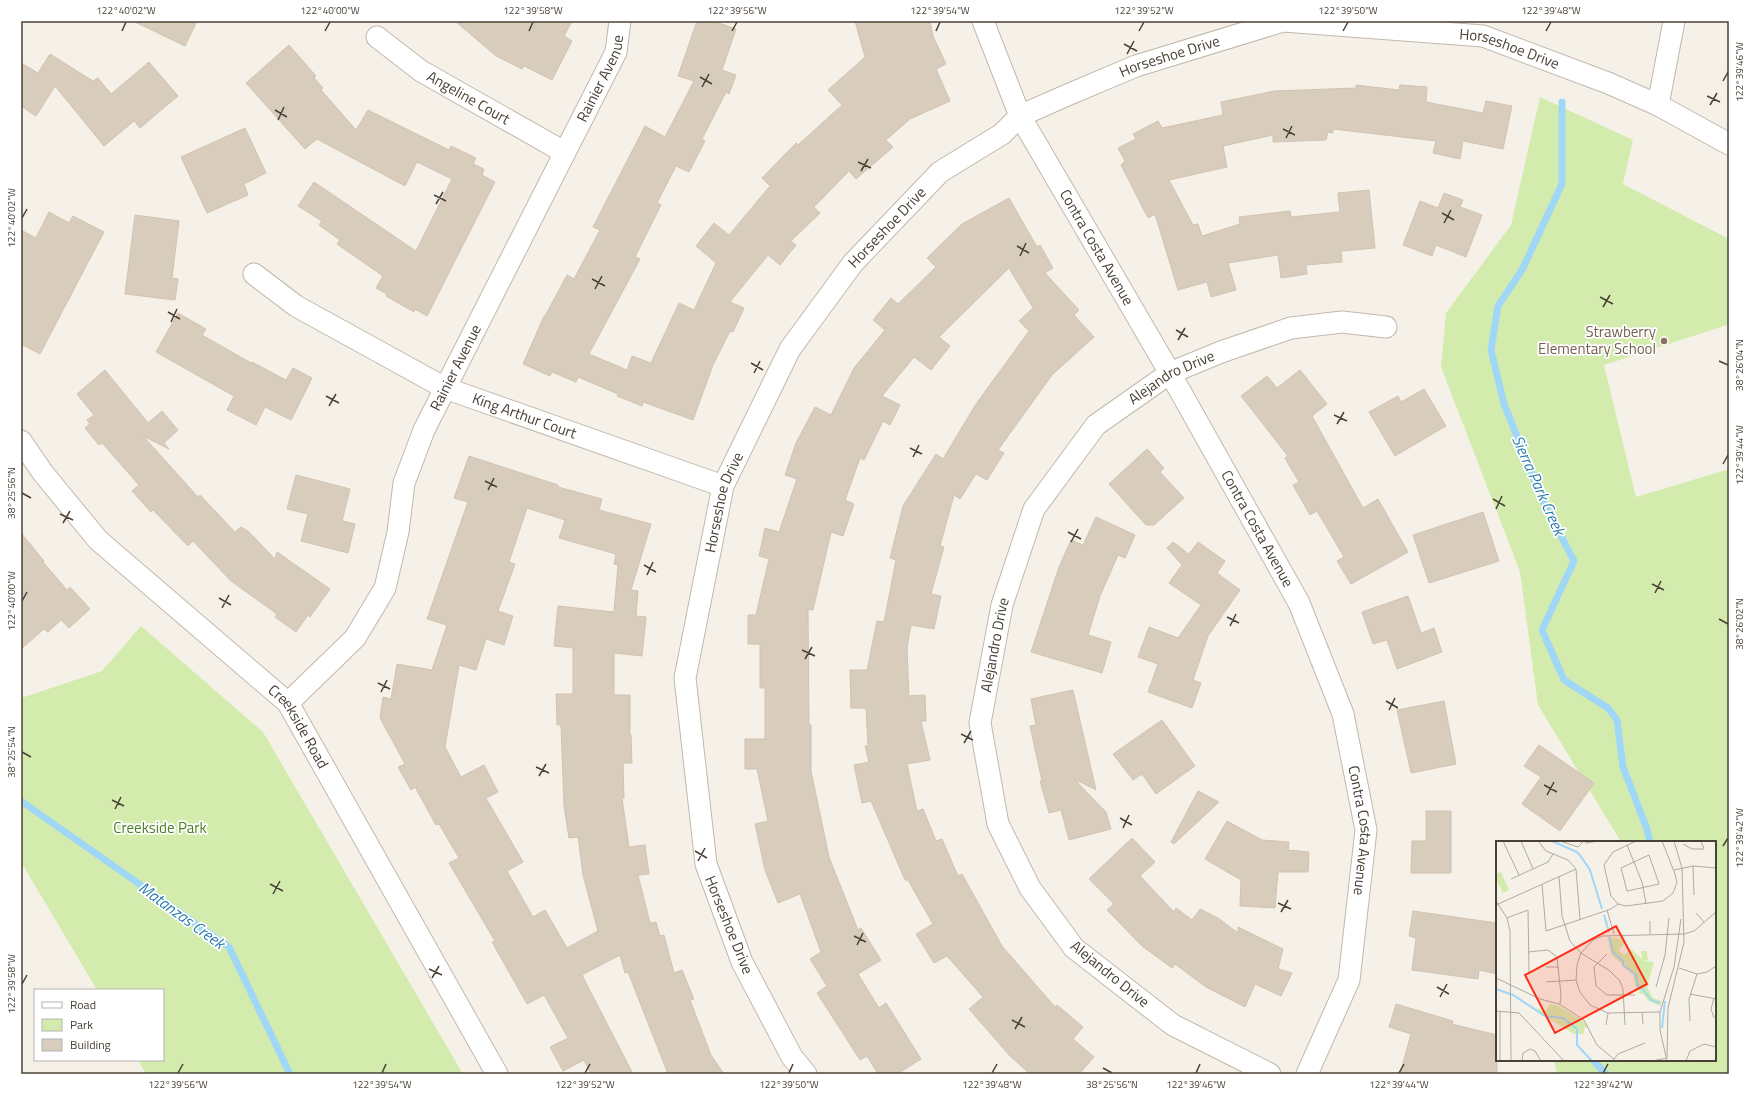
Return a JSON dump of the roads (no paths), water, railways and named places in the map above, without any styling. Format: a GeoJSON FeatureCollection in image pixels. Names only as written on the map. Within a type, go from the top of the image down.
{"type":"FeatureCollection","features":[{"type":"Feature","properties":{"kind":"street","name":"Rainier Avenue"},"geometry":{"type":"LineString","coordinates":[[288,703],[355,638],[385,588],[398,532],[404,483],[424,430],[616,52],[620,21]]}},
{"type":"Feature","properties":{"kind":"street","name":"Contra Costa Avenue"},"geometry":{"type":"LineString","coordinates":[[983,21],[1020,116],[1170,373],[1298,603],[1343,714],[1366,830],[1349,980],[1307,1074]]}},
{"type":"Feature","properties":{"kind":"street","name":"Horseshoe Drive"},"geometry":{"type":"LineString","coordinates":[[806,1074],[792,1057],[742,962],[706,864],[685,678],[723,486],[790,349],[853,263],[940,172],[1002,134],[1020,116],[1136,66],[1283,21],[1483,36],[1608,83],[1658,104],[1729,144]]}},
{"type":"Feature","properties":{"kind":"street"},"geometry":{"type":"LineString","coordinates":[[1658,104],[1674,21]]}},
{"type":"Feature","properties":{"kind":"street","name":"Angeline Court"},"geometry":{"type":"LineString","coordinates":[[377,37],[421,72],[564,152]]}},
{"type":"Feature","properties":{"kind":"street","name":"King Arthur Court"},"geometry":{"type":"LineString","coordinates":[[254,274],[296,306],[445,388],[723,486]]}},
{"type":"Feature","properties":{"kind":"street","name":"Alejandro Drive"},"geometry":{"type":"LineString","coordinates":[[1270,1074],[1173,1024],[1074,948],[1030,888],[998,824],[980,723],[1002,605],[1034,509],[1096,425],[1170,373],[1221,352],[1291,328],[1342,322],[1386,327]]}},
{"type":"Feature","properties":{"kind":"street","name":"Creekside Road"},"geometry":{"type":"LineString","coordinates":[[21,441],[43,474],[98,540],[288,703],[497,1074]]}},
{"type":"Feature","properties":{"kind":"waterway","name":"Sierra Park Creek"},"geometry":{"type":"LineString","coordinates":[[1562,102],[1562,184],[1522,270],[1498,306],[1491,350],[1504,404],[1543,501],[1574,561],[1542,630],[1564,680],[1608,708],[1617,720],[1623,767],[1647,829],[1650,841]]}},
{"type":"Feature","properties":{"kind":"waterway","name":"Matanzas Creek"},"geometry":{"type":"LineString","coordinates":[[21,801],[229,947],[290,1074]]}},
{"type":"Feature","properties":{"kind":"waterway","name":"Sierra Park Creek"},"geometry":{"type":"LineString","coordinates":[[1594,1061],[1606,1074]]}},
{"type":"Feature","properties":{"kind":"place","name":"Strawberry Elementary School"},"geometry":{"type":"Point","coordinates":[1664,341]}},
{"type":"Feature","properties":{"kind":"park label","name":"Creekside Park"},"geometry":{"type":"Point","coordinates":[160,828]}}]}
